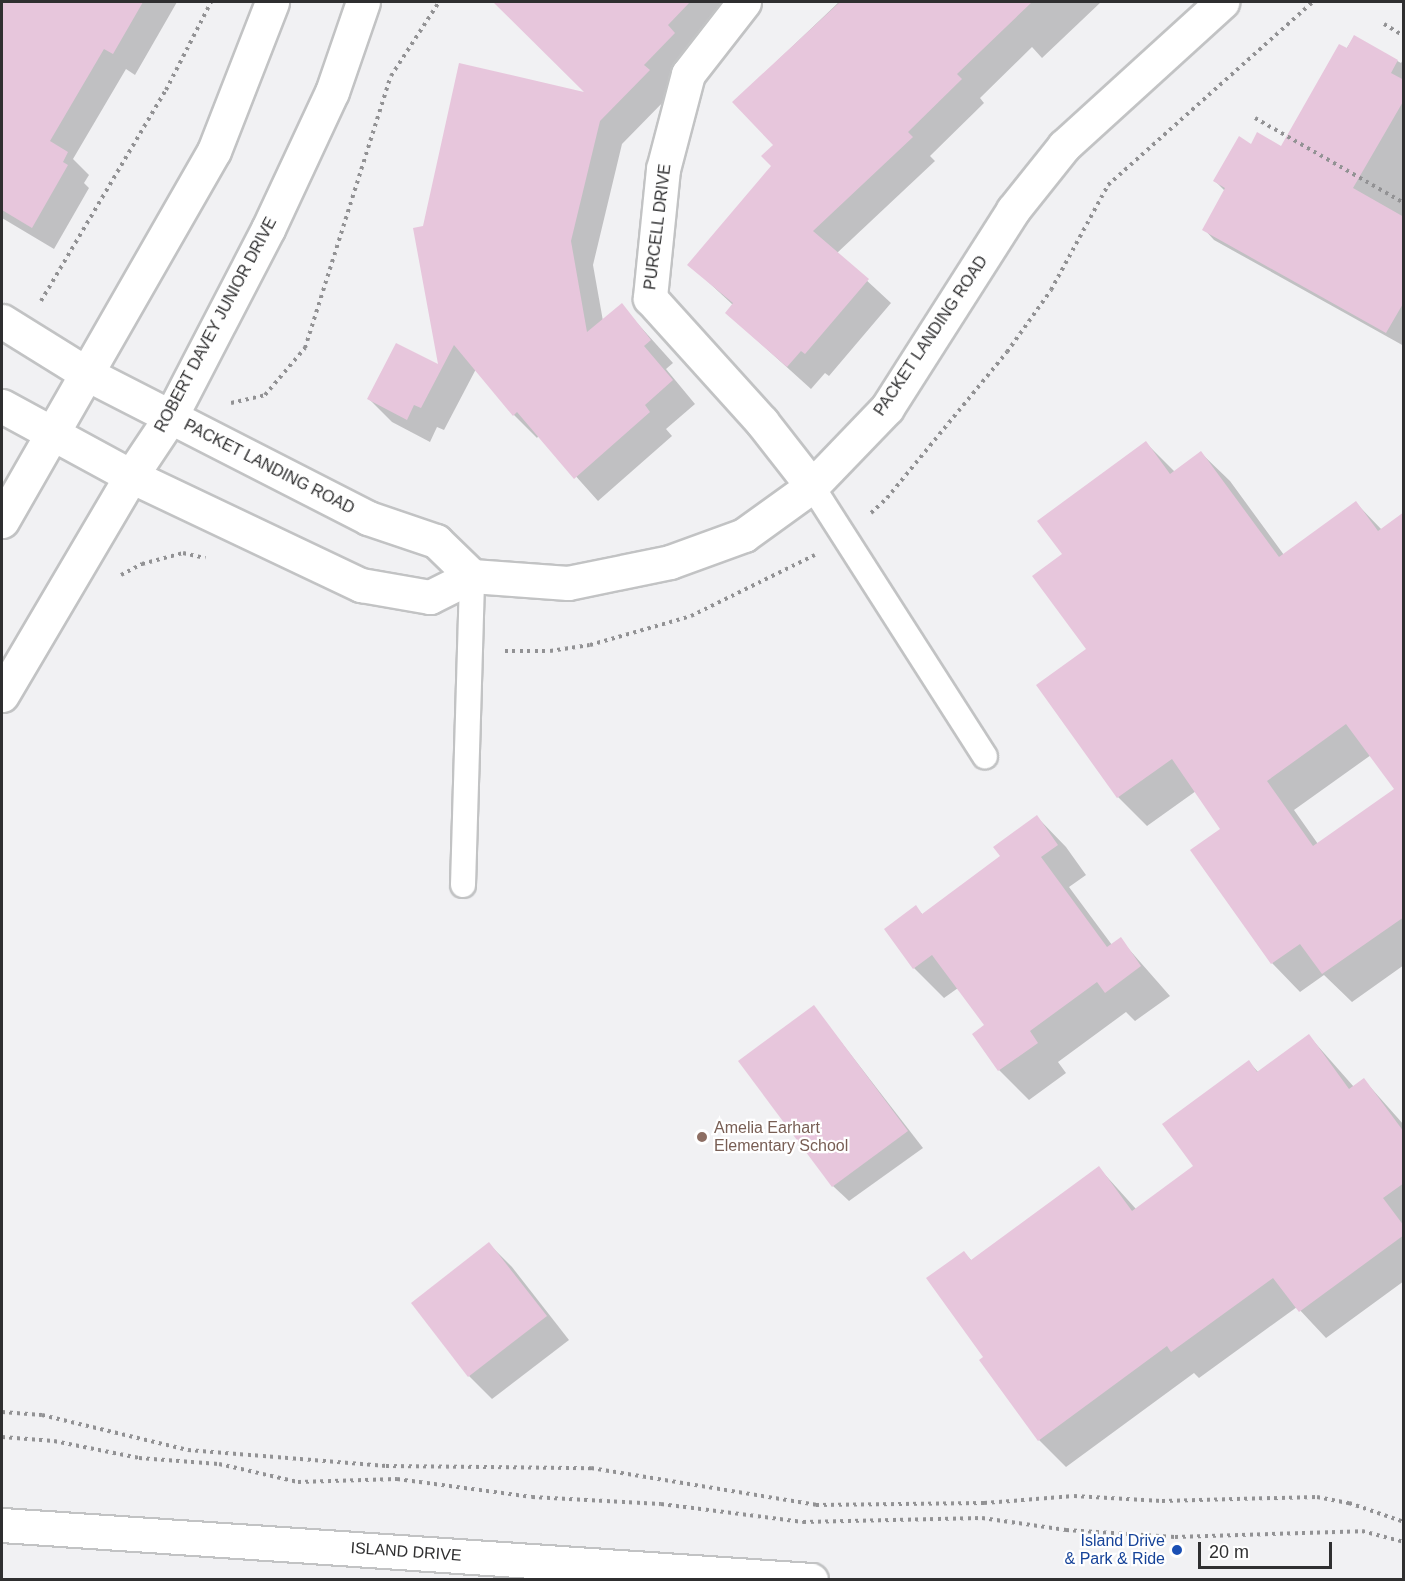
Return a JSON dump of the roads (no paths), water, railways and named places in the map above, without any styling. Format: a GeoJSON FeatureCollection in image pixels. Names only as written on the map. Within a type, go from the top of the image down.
{"type":"FeatureCollection","features":[{"type":"Feature","properties":{"kind":"street"},"geometry":{"type":"LineString","coordinates":[[2,521],[53,436],[214,151],[272,2]]}},
{"type":"Feature","properties":{"kind":"street","name":"ROBERT DAVEY JUNIOR DRIVE"},"geometry":{"type":"LineString","coordinates":[[2,695],[131,476],[171,416],[268,229],[332,92],[363,2]]}},
{"type":"Feature","properties":{"kind":"street","name":"PURCELL DRIVE"},"geometry":{"type":"LineString","coordinates":[[744,2],[688,74],[663,169],[650,298],[762,422],[812,486]]}},
{"type":"Feature","properties":{"kind":"street","name":"PACKET LANDING ROAD"},"geometry":{"type":"LineString","coordinates":[[12,327],[87,374],[368,518],[436,541],[472,576],[568,583],[670,562],[744,535],[812,486],[887,408],[1013,210],[1064,146],[1222,2]]}},
{"type":"Feature","properties":{"kind":"street"},"geometry":{"type":"LineString","coordinates":[[2,406],[53,436],[131,476],[362,585],[430,597],[472,576]]}},
{"type":"Feature","properties":{"kind":"street","name":"ISLAND DRIVE"},"geometry":{"type":"LineString","coordinates":[[2,1526],[811,1580]]}},
{"type":"Feature","properties":{"kind":"lane"},"geometry":{"type":"LineString","coordinates":[[812,486],[985,756]]}},
{"type":"Feature","properties":{"kind":"lane"},"geometry":{"type":"LineString","coordinates":[[463,885],[472,576]]}},
{"type":"Feature","properties":{"kind":"place","name":"Amelia Earhart Elementary School"},"geometry":{"type":"Point","coordinates":[702,1137]}},
{"type":"Feature","properties":{"kind":"place","name":"Island Drive & Park & Ride"},"geometry":{"type":"Point","coordinates":[1177,1550]}}]}
